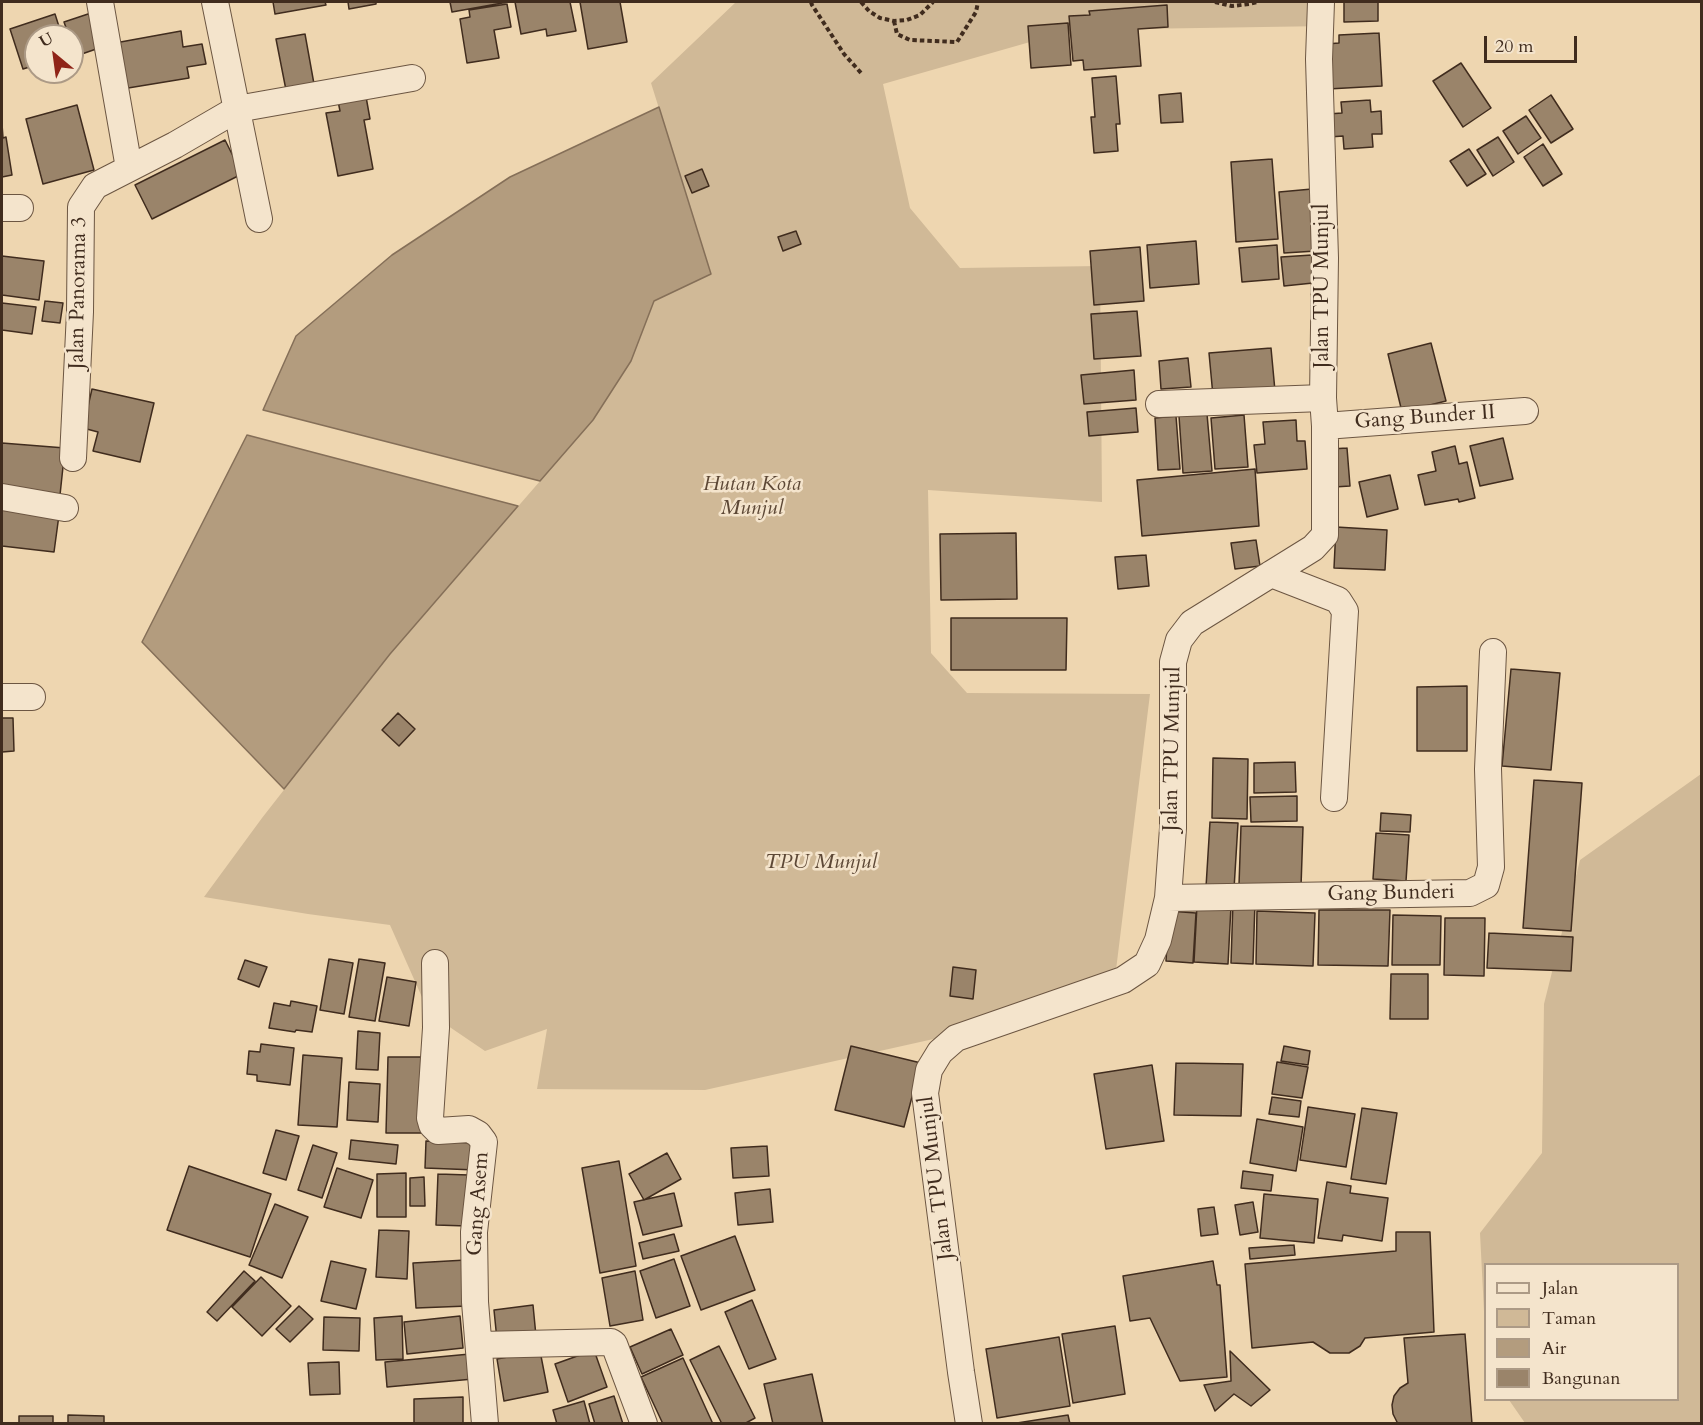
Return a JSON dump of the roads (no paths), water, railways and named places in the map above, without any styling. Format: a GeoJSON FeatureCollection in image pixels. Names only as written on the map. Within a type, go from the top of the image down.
{"type":"FeatureCollection","features":[{"type":"Feature","properties":{"kind":"street"},"geometry":{"type":"LineString","coordinates":[[100,2],[129,168]]}},
{"type":"Feature","properties":{"kind":"street"},"geometry":{"type":"LineString","coordinates":[[215,2],[259,219]]}},
{"type":"Feature","properties":{"kind":"street","name":"Jalan TPU Munjul"},"geometry":{"type":"LineString","coordinates":[[969,1424],[925,1093],[929,1070],[940,1052],[956,1038],[1123,980],[1148,964],[1158,940],[1168,898],[1173,828],[1173,662],[1179,640],[1192,623],[1313,548],[1325,535],[1323,398],[1325,258],[1319,59],[1321,2]]}},
{"type":"Feature","properties":{"kind":"street"},"geometry":{"type":"LineString","coordinates":[[237,109],[412,78]]}},
{"type":"Feature","properties":{"kind":"street","name":"Jalan Panorama 3"},"geometry":{"type":"LineString","coordinates":[[74,458],[80,312],[81,207],[95,186],[175,145],[237,109]]}},
{"type":"Feature","properties":{"kind":"street"},"geometry":{"type":"LineString","coordinates":[[1159,404],[1323,398]]}},
{"type":"Feature","properties":{"kind":"street","name":"Gang Bunder II"},"geometry":{"type":"LineString","coordinates":[[1325,426],[1525,411]]}},
{"type":"Feature","properties":{"kind":"street"},"geometry":{"type":"LineString","coordinates":[[2,497],[64,507]]}},
{"type":"Feature","properties":{"kind":"street"},"geometry":{"type":"LineString","coordinates":[[1271,574],[1338,600],[1345,611],[1334,798]]}},
{"type":"Feature","properties":{"kind":"street","name":"Gang Bunderi"},"geometry":{"type":"LineString","coordinates":[[1168,898],[1470,893],[1486,885],[1491,867],[1488,769],[1493,652]]}},
{"type":"Feature","properties":{"kind":"street"},"geometry":{"type":"LineString","coordinates":[[2,697],[32,697]]}},
{"type":"Feature","properties":{"kind":"street","name":"Gang Asem"},"geometry":{"type":"LineString","coordinates":[[435,963],[436,1028],[430,1118],[432,1125],[438,1131],[469,1129],[478,1134],[484,1142],[474,1232],[475,1302],[485,1424]]}},
{"type":"Feature","properties":{"kind":"street"},"geometry":{"type":"LineString","coordinates":[[480,1345],[610,1342],[614,1344],[644,1424]]}},
{"type":"Feature","properties":{"kind":"water"},"geometry":{"type":"Polygon","coordinates":[[[659,107],[711,274],[654,301],[631,361],[593,420],[540,481],[263,410],[296,336],[392,255],[510,177],[659,107]]]}},
{"type":"Feature","properties":{"kind":"water"},"geometry":{"type":"Polygon","coordinates":[[[247,435],[518,506],[390,654],[284,789],[142,642],[247,435]]]}},
{"type":"Feature","properties":{"kind":"park label","name":"Hutan Kota Munjul"},"geometry":{"type":"Point","coordinates":[752,497]}},
{"type":"Feature","properties":{"kind":"park label","name":"TPU Munjul"},"geometry":{"type":"Point","coordinates":[821,863]}}]}
